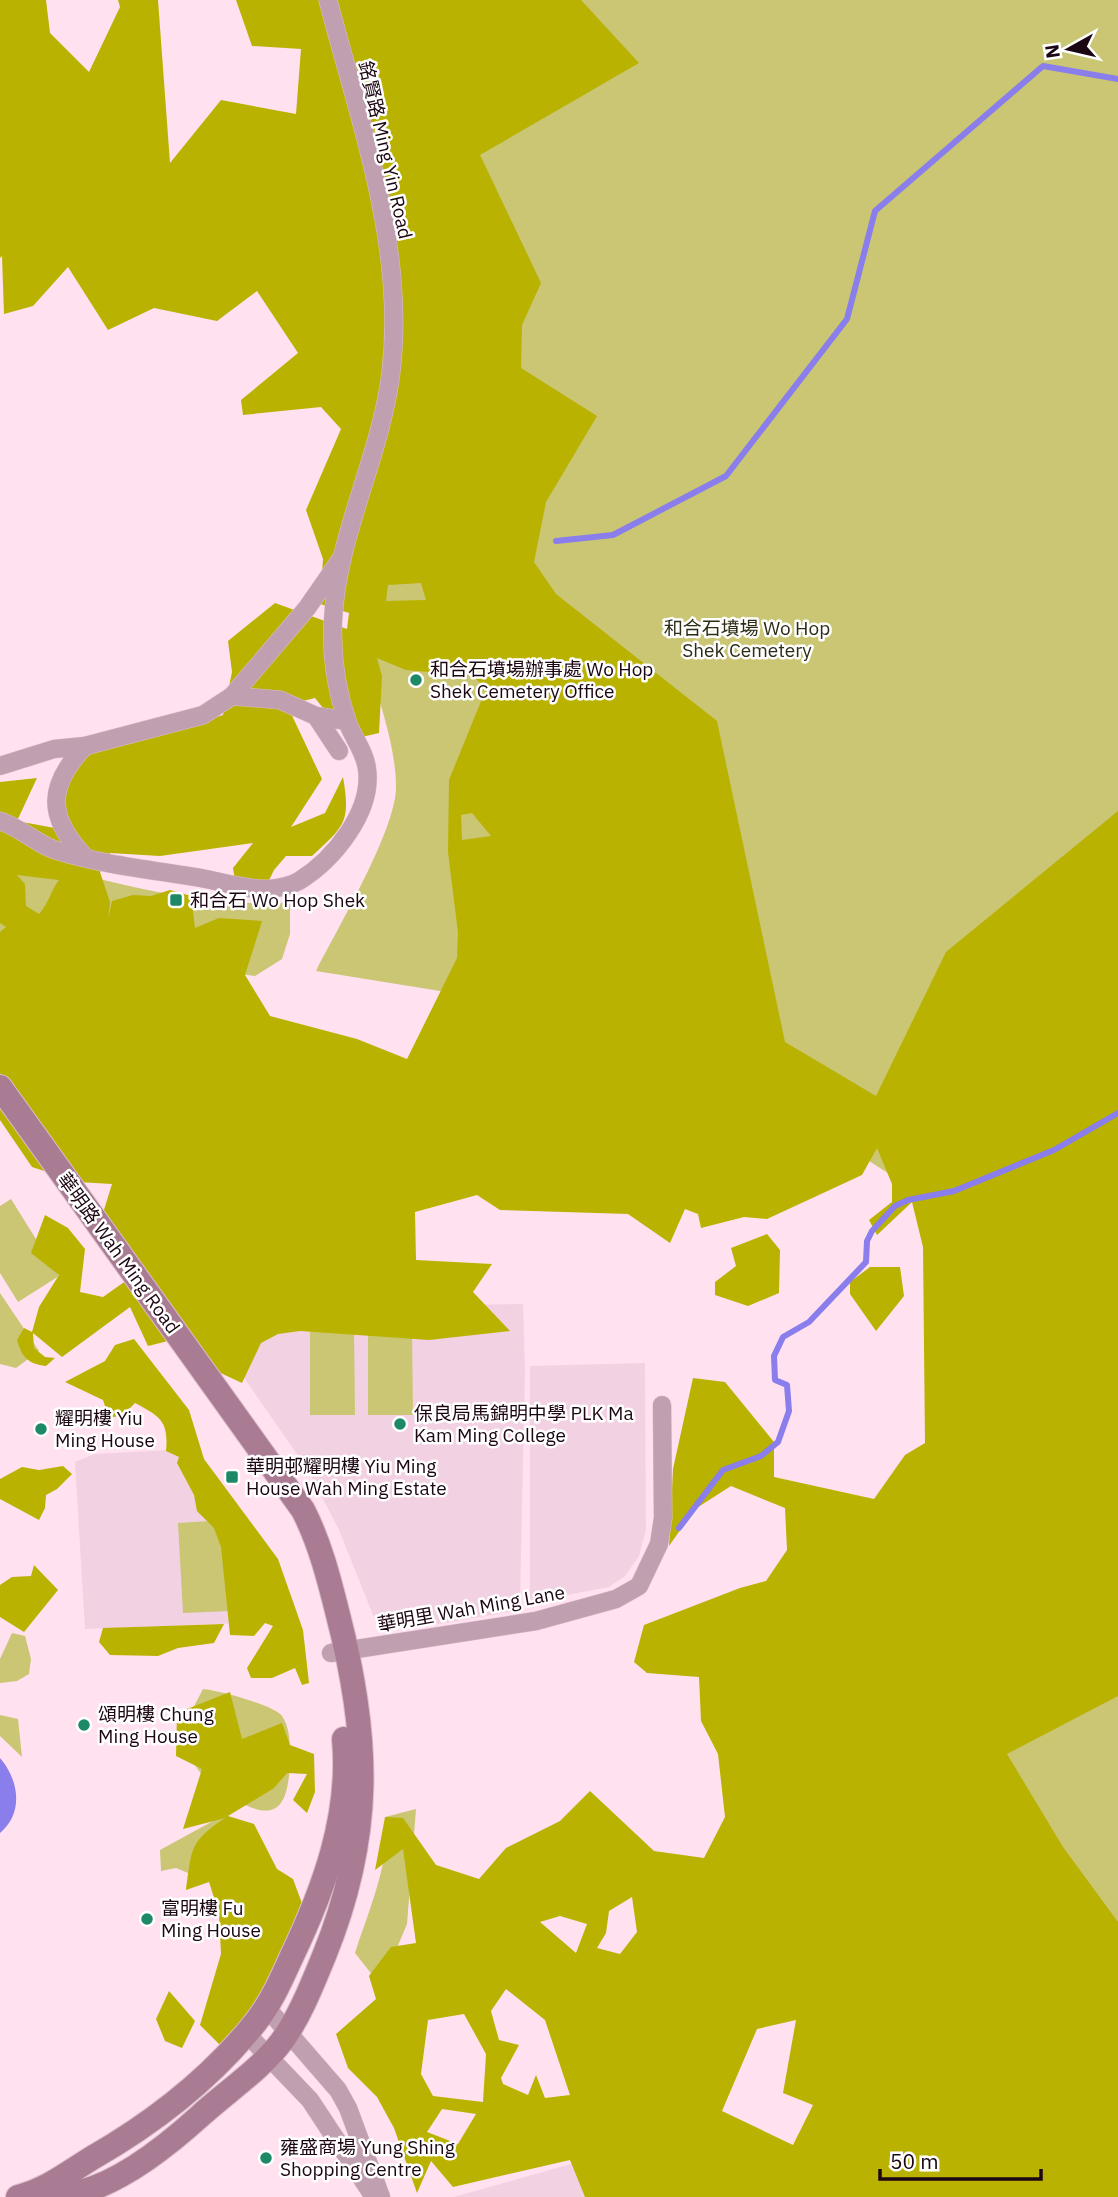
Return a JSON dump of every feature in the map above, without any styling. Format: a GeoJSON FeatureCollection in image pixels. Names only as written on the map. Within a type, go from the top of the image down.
{"type":"FeatureCollection","features":[{"type":"Feature","properties":{"kind":"street","name":"銘賢路 Ming Yin Road"},"geometry":{"type":"LineString","coordinates":[[0,821],[53,849],[130,867],[267,889],[296,882],[321,864],[341,842],[358,814],[365,793],[367,764],[347,721],[332,664],[333,618],[343,556],[383,421],[391,372],[394,323],[384,214],[328,0]]}},
{"type":"Feature","properties":{"kind":"street","name":"銘賢路 Ming Yin Road"},"geometry":{"type":"LineString","coordinates":[[0,766],[54,749],[85,746],[204,715],[232,696],[307,608],[343,556]]}},
{"type":"Feature","properties":{"kind":"street"},"geometry":{"type":"LineString","coordinates":[[232,696],[280,700],[316,716],[347,721]]}},
{"type":"Feature","properties":{"kind":"street"},"geometry":{"type":"LineString","coordinates":[[316,716],[339,751]]}},
{"type":"Feature","properties":{"kind":"street"},"geometry":{"type":"LineString","coordinates":[[84,856],[65,836],[56,803],[65,767],[85,746]]}},
{"type":"Feature","properties":{"kind":"street","name":"華明路 Wah Ming Road"},"geometry":{"type":"LineString","coordinates":[[0,1087],[239,1419],[281,1494],[302,1541],[339,1652],[361,1752],[360,1830],[348,1890],[334,1933],[288,2031],[268,2055],[171,2142],[122,2173],[80,2192],[43,2190]]}},
{"type":"Feature","properties":{"kind":"street","name":"華明里 Wah Ming Lane"},"geometry":{"type":"LineString","coordinates":[[339,1652],[536,1621],[616,1599],[639,1586],[659,1544],[663,1518],[662,1405]]}},
{"type":"Feature","properties":{"kind":"street","name":"華明路 Wah Ming Road"},"geometry":{"type":"LineString","coordinates":[[18,2197],[43,2190],[132,2135],[208,2072],[246,2033],[266,2007],[298,1944],[328,1871],[338,1832],[346,1760],[339,1652]]}},
{"type":"Feature","properties":{"kind":"street"},"geometry":{"type":"LineString","coordinates":[[266,2007],[338,2091],[348,2108],[381,2197]]}},
{"type":"Feature","properties":{"kind":"street"},"geometry":{"type":"LineString","coordinates":[[246,2033],[310,2100],[374,2197]]}},
{"type":"Feature","properties":{"kind":"shaded area"},"geometry":{"type":"Polygon","coordinates":[[[0,0],[46,0],[50,33],[89,72],[120,7],[118,0],[158,0],[170,163],[221,100],[296,114],[301,49],[252,46],[236,0],[581,0],[639,63],[480,155],[541,283],[522,325],[521,368],[597,416],[546,502],[534,562],[556,594],[717,721],[785,1042],[876,1096],[946,952],[1118,811],[1118,1696],[1007,1754],[1063,1847],[1118,1922],[1118,2197],[585,2197],[570,2160],[453,2187],[431,2161],[417,2193],[394,2128],[377,2097],[348,2068],[336,2034],[376,1999],[369,1976],[391,1947],[416,1943],[403,1849],[375,1870],[385,1817],[403,1818],[436,1865],[479,1879],[506,1848],[560,1821],[590,1791],[654,1851],[704,1858],[725,1817],[718,1754],[701,1721],[699,1677],[647,1673],[634,1662],[644,1625],[740,1588],[766,1581],[787,1550],[785,1508],[731,1486],[695,1509],[669,1546],[673,1469],[693,1378],[725,1382],[774,1442],[774,1477],[874,1499],[905,1455],[925,1443],[923,1247],[912,1202],[877,1235],[869,1220],[892,1202],[892,1184],[877,1148],[862,1175],[767,1219],[744,1217],[701,1228],[698,1214],[685,1209],[670,1243],[628,1214],[500,1210],[477,1195],[415,1212],[416,1260],[492,1264],[473,1292],[510,1331],[429,1340],[300,1331],[278,1334],[261,1343],[242,1383],[199,1363],[180,1338],[148,1346],[130,1307],[62,1357],[33,1333],[34,1348],[45,1357],[55,1358],[46,1366],[27,1359],[17,1340],[24,1328],[32,1332],[39,1307],[59,1275],[31,1253],[45,1215],[68,1228],[85,1249],[80,1292],[103,1297],[137,1273],[99,1226],[112,1184],[78,1182],[32,1167],[0,1120],[0,932],[6,927],[0,923],[0,782],[37,778],[17,821],[60,829],[60,781],[92,753],[223,715],[232,672],[228,641],[275,603],[347,629],[349,613],[320,604],[323,559],[306,510],[341,429],[321,407],[243,415],[241,400],[298,353],[257,291],[217,321],[154,308],[108,330],[68,267],[33,306],[4,314],[2,256],[0,258],[0,0]],[[421,583],[388,585],[386,601],[426,600],[421,583]],[[377,658],[382,676],[379,733],[353,739],[335,723],[315,698],[287,705],[322,779],[291,827],[325,813],[343,777],[346,805],[338,830],[312,856],[286,856],[274,870],[263,893],[237,895],[233,868],[253,843],[160,856],[110,853],[100,872],[110,902],[108,919],[112,901],[133,895],[151,896],[170,890],[191,896],[195,928],[219,918],[262,921],[245,975],[270,1016],[357,1039],[407,1059],[457,958],[458,933],[448,852],[449,780],[486,689],[473,676],[406,670],[377,658]],[[472,813],[461,815],[462,840],[491,836],[472,813]],[[17,875],[25,884],[26,906],[39,914],[59,880],[17,875]],[[632,1897],[609,1911],[606,1933],[597,1948],[620,1954],[637,1932],[632,1897]],[[560,1916],[540,1922],[576,1953],[587,1924],[560,1916]],[[506,1989],[491,2011],[499,2040],[519,2045],[501,2078],[503,2084],[528,2095],[536,2075],[545,2098],[570,2095],[545,2020],[506,1989]],[[464,2014],[428,2020],[421,2074],[433,2096],[483,2102],[486,2054],[464,2014]],[[796,2020],[757,2029],[722,2111],[793,2145],[813,2105],[783,2093],[796,2020]],[[442,2109],[427,2132],[458,2144],[476,2114],[442,2109]]]}},
{"type":"Feature","properties":{"kind":"shaded area"},"geometry":{"type":"Polygon","coordinates":[[[767,1234],[780,1250],[779,1293],[748,1306],[715,1295],[715,1282],[736,1266],[731,1248],[767,1234]]]}},
{"type":"Feature","properties":{"kind":"shaded area"},"geometry":{"type":"Polygon","coordinates":[[[870,1267],[900,1267],[904,1296],[876,1331],[850,1294],[850,1282],[870,1267]]]}},
{"type":"Feature","properties":{"kind":"shaded area","name":"保良局馬錦明中學 PLK Ma Kam Ming College"},"geometry":{"type":"Polygon","coordinates":[[[523,1304],[525,1369],[520,1602],[515,1611],[416,1628],[385,1627],[373,1615],[339,1530],[308,1470],[226,1352],[254,1323],[438,1305],[523,1304]]]}},
{"type":"Feature","properties":{"kind":"shaded area"},"geometry":{"type":"Polygon","coordinates":[[[134,1339],[189,1410],[204,1459],[278,1559],[303,1630],[309,1683],[302,1685],[295,1668],[272,1678],[251,1678],[247,1668],[273,1626],[265,1623],[254,1636],[230,1635],[221,1547],[214,1528],[197,1511],[194,1495],[177,1463],[179,1457],[166,1451],[166,1432],[161,1420],[135,1403],[123,1415],[109,1418],[103,1400],[65,1382],[105,1361],[115,1345],[134,1339]]]}},
{"type":"Feature","properties":{"kind":"shaded area"},"geometry":{"type":"Polygon","coordinates":[[[645,1363],[646,1530],[639,1556],[625,1576],[609,1587],[530,1602],[530,1366],[645,1363]]]}},
{"type":"Feature","properties":{"kind":"shaded area"},"geometry":{"type":"Polygon","coordinates":[[[188,1449],[236,1522],[241,1623],[85,1629],[75,1462],[95,1454],[188,1449]]]}},
{"type":"Feature","properties":{"kind":"shaded area"},"geometry":{"type":"Polygon","coordinates":[[[63,1466],[72,1474],[57,1489],[46,1495],[45,1508],[39,1520],[0,1499],[0,1479],[22,1467],[39,1470],[63,1466]]]}},
{"type":"Feature","properties":{"kind":"shaded area"},"geometry":{"type":"Polygon","coordinates":[[[34,1565],[58,1590],[24,1632],[0,1617],[0,1585],[12,1577],[31,1576],[34,1565]]]}},
{"type":"Feature","properties":{"kind":"shaded area"},"geometry":{"type":"Polygon","coordinates":[[[224,1624],[214,1643],[178,1648],[158,1656],[110,1655],[99,1642],[103,1628],[224,1624]]]}},
{"type":"Feature","properties":{"kind":"shaded area"},"geometry":{"type":"Polygon","coordinates":[[[230,1692],[242,1739],[282,1723],[290,1745],[314,1754],[315,1792],[307,1813],[293,1800],[307,1774],[287,1773],[274,1788],[228,1816],[254,1824],[277,1869],[293,1879],[303,1906],[279,1997],[224,2049],[200,2025],[221,1954],[219,1913],[209,1882],[186,1890],[194,1848],[213,1826],[225,1818],[183,1829],[202,1769],[176,1756],[177,1713],[230,1692]]]}},
{"type":"Feature","properties":{"kind":"shaded area"},"geometry":{"type":"Polygon","coordinates":[[[0,1758],[15,1786],[16,1806],[8,1825],[0,1833],[0,1758]]]}},
{"type":"Feature","properties":{"kind":"shaded area"},"geometry":{"type":"Polygon","coordinates":[[[169,1991],[195,2021],[182,2048],[165,2041],[156,2019],[169,1991]]]}},
{"type":"Feature","properties":{"kind":"shaded area"},"geometry":{"type":"Polygon","coordinates":[[[592,2158],[611,2197],[454,2197],[592,2158]]]}},
{"type":"Feature","properties":{"kind":"green space","name":"和合石墳場 Wo Hop Shek Cemetery"},"geometry":{"type":"Polygon","coordinates":[[[347,0],[1118,0],[1118,2106],[983,1887],[1043,1340],[905,1184],[658,1026],[316,971],[376,854],[393,807],[396,788],[391,744],[371,672],[347,0]]]}},
{"type":"Feature","properties":{"kind":"green space"},"geometry":{"type":"Polygon","coordinates":[[[0,856],[180,896],[253,903],[290,902],[290,934],[282,959],[255,976],[139,960],[0,962],[0,856]]]}},
{"type":"Feature","properties":{"kind":"green space"},"geometry":{"type":"Polygon","coordinates":[[[11,1199],[59,1276],[18,1302],[0,1273],[0,1206],[11,1199]]]}},
{"type":"Feature","properties":{"kind":"green space"},"geometry":{"type":"Polygon","coordinates":[[[0,1293],[39,1351],[16,1368],[0,1364],[0,1293]]]}},
{"type":"Feature","properties":{"kind":"green space"},"geometry":{"type":"Polygon","coordinates":[[[310,1330],[354,1330],[355,1415],[310,1415],[310,1330]]]}},
{"type":"Feature","properties":{"kind":"green space"},"geometry":{"type":"Polygon","coordinates":[[[368,1331],[412,1331],[413,1415],[368,1415],[368,1331]]]}},
{"type":"Feature","properties":{"kind":"green space"},"geometry":{"type":"Polygon","coordinates":[[[226,1520],[230,1611],[183,1613],[178,1523],[226,1520]]]}},
{"type":"Feature","properties":{"kind":"green space"},"geometry":{"type":"Polygon","coordinates":[[[12,1633],[25,1636],[31,1659],[29,1674],[17,1681],[0,1683],[0,1659],[12,1633]]]}},
{"type":"Feature","properties":{"kind":"green space"},"geometry":{"type":"Polygon","coordinates":[[[203,1689],[257,1703],[282,1716],[289,1739],[289,1777],[284,1798],[272,1810],[252,1808],[217,1789],[201,1774],[193,1761],[179,1735],[203,1689]]]}},
{"type":"Feature","properties":{"kind":"green space"},"geometry":{"type":"Polygon","coordinates":[[[0,1715],[18,1719],[22,1757],[0,1736],[0,1715]]]}},
{"type":"Feature","properties":{"kind":"green space"},"geometry":{"type":"Polygon","coordinates":[[[416,1809],[407,1924],[381,1986],[355,1953],[382,1867],[385,1817],[416,1809]]]}},
{"type":"Feature","properties":{"kind":"green space"},"geometry":{"type":"Polygon","coordinates":[[[224,1815],[254,1842],[188,1873],[176,1868],[161,1871],[160,1850],[224,1815]]]}},
{"type":"Feature","properties":{"kind":"waterway"},"geometry":{"type":"LineString","coordinates":[[556,541],[613,535],[726,476],[847,319],[875,211],[1043,66],[1118,79]]}},
{"type":"Feature","properties":{"kind":"waterway"},"geometry":{"type":"LineString","coordinates":[[679,1528],[723,1470],[761,1456],[778,1442],[789,1411],[787,1385],[775,1380],[774,1356],[783,1337],[809,1322],[866,1262],[867,1241],[872,1231],[895,1206],[908,1200],[954,1191],[1054,1150],[1118,1113]]}},
{"type":"Feature","properties":{"kind":"place","name":"和合石墳場辦事處 Wo Hop Shek Cemetery Office"},"geometry":{"type":"Point","coordinates":[416,680]}},
{"type":"Feature","properties":{"kind":"place","name":"和合石 Wo Hop Shek"},"geometry":{"type":"Point","coordinates":[176,900]}},
{"type":"Feature","properties":{"kind":"place","name":"保良局馬錦明中學 PLK Ma Kam Ming College"},"geometry":{"type":"Point","coordinates":[400,1424]}},
{"type":"Feature","properties":{"kind":"place","name":"耀明樓 Yiu Ming House"},"geometry":{"type":"Point","coordinates":[41,1429]}},
{"type":"Feature","properties":{"kind":"place","name":"華明邨耀明樓 Yiu Ming House Wah Ming Estate"},"geometry":{"type":"Point","coordinates":[232,1477]}},
{"type":"Feature","properties":{"kind":"place","name":"頌明樓 Chung Ming House"},"geometry":{"type":"Point","coordinates":[84,1725]}},
{"type":"Feature","properties":{"kind":"place","name":"富明樓 Fu Ming House"},"geometry":{"type":"Point","coordinates":[147,1919]}},
{"type":"Feature","properties":{"kind":"place","name":"雍盛商場 Yung Shing Shopping Centre"},"geometry":{"type":"Point","coordinates":[266,2158]}}]}
